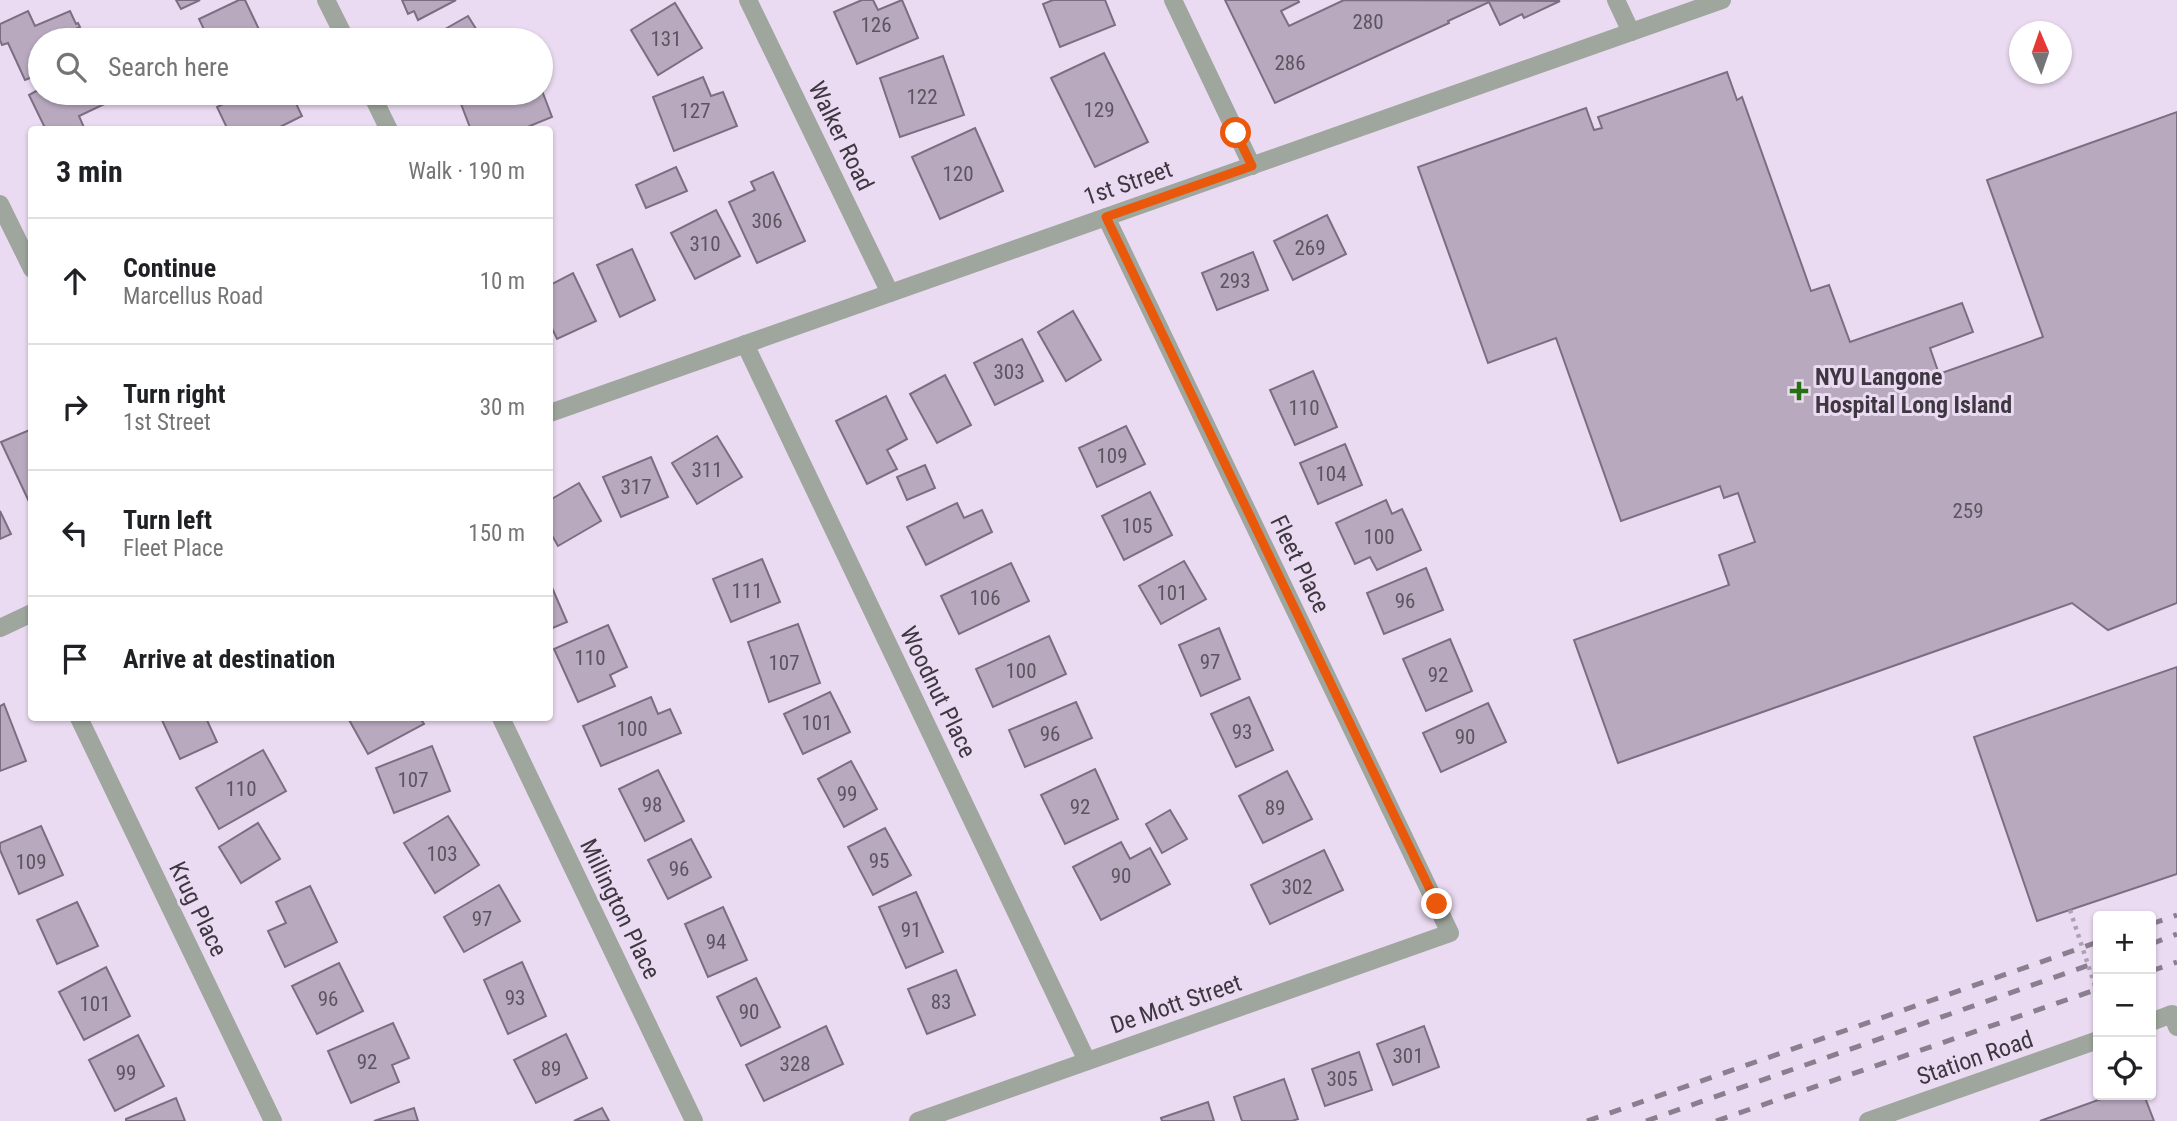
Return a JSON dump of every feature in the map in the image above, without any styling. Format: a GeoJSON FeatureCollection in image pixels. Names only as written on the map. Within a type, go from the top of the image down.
{"type":"FeatureCollection","features":[{"type":"Feature","properties":{"kind":"street"},"geometry":{"type":"LineString","coordinates":[[326,0],[340,28]]}},
{"type":"Feature","properties":{"kind":"street","name":"Walker Road"},"geometry":{"type":"LineString","coordinates":[[748,0],[890,293]]}},
{"type":"Feature","properties":{"kind":"street"},"geometry":{"type":"LineString","coordinates":[[1173,0],[1252,166]]}},
{"type":"Feature","properties":{"kind":"street"},"geometry":{"type":"LineString","coordinates":[[1616,0],[1631,32]]}},
{"type":"Feature","properties":{"kind":"street","name":"1st Street"},"geometry":{"type":"LineString","coordinates":[[553,413],[1722,0]]}},
{"type":"Feature","properties":{"kind":"street"},"geometry":{"type":"LineString","coordinates":[[377,105],[386,126]]}},
{"type":"Feature","properties":{"kind":"street"},"geometry":{"type":"LineString","coordinates":[[0,204],[28,262]]}},
{"type":"Feature","properties":{"kind":"street","name":"Fleet Place"},"geometry":{"type":"LineString","coordinates":[[1106,217],[1450,933]]}},
{"type":"Feature","properties":{"kind":"street","name":"Woodnut Place"},"geometry":{"type":"LineString","coordinates":[[745,344],[1087,1061]]}},
{"type":"Feature","properties":{"kind":"street"},"geometry":{"type":"LineString","coordinates":[[0,628],[28,616]]}},
{"type":"Feature","properties":{"kind":"street","name":"Krug Place"},"geometry":{"type":"LineString","coordinates":[[80,721],[273,1121]]}},
{"type":"Feature","properties":{"kind":"street","name":"Millington Place"},"geometry":{"type":"LineString","coordinates":[[502,721],[694,1121]]}},
{"type":"Feature","properties":{"kind":"street","name":"De Mott Street"},"geometry":{"type":"LineString","coordinates":[[918,1121],[1450,933]]}},
{"type":"Feature","properties":{"kind":"street"},"geometry":{"type":"LineString","coordinates":[[2156,1022],[2175,1021]]}},
{"type":"Feature","properties":{"kind":"street","name":"Station Road"},"geometry":{"type":"LineString","coordinates":[[1868,1121],[2093,1042]]}},
{"type":"Feature","properties":{"kind":"path"},"geometry":{"type":"LineString","coordinates":[[2070,910],[2093,980]]}},
{"type":"Feature","properties":{"kind":"building"},"geometry":{"type":"Polygon","coordinates":[[[176,0],[200,0],[181,9],[176,0]]]}},
{"type":"Feature","properties":{"kind":"building"},"geometry":{"type":"Polygon","coordinates":[[[239,0],[245,0],[258,28],[203,28],[199,19],[239,0]]]}},
{"type":"Feature","properties":{"kind":"building"},"geometry":{"type":"Polygon","coordinates":[[[402,0],[456,0],[418,20],[414,11],[408,14],[402,0]]]}},
{"type":"Feature","properties":{"kind":"building"},"geometry":{"type":"Polygon","coordinates":[[[862,0],[873,0],[878,10],[902,0],[918,38],[857,64],[834,12],[862,0]]]}},
{"type":"Feature","properties":{"kind":"building"},"geometry":{"type":"Polygon","coordinates":[[[1053,0],[1105,0],[1115,25],[1060,47],[1043,4],[1053,0]]]}},
{"type":"Feature","properties":{"kind":"building"},"geometry":{"type":"Polygon","coordinates":[[[1225,0],[1298,0],[1299,2],[1281,11],[1289,26],[1344,0],[1560,1],[1524,18],[1522,14],[1500,25],[1489,2],[1275,103],[1225,0]]]}},
{"type":"Feature","properties":{"kind":"building"},"geometry":{"type":"Polygon","coordinates":[[[675,3],[702,48],[658,75],[631,30],[675,3]]]}},
{"type":"Feature","properties":{"kind":"building"},"geometry":{"type":"Polygon","coordinates":[[[28,11],[35,26],[70,11],[80,27],[28,28],[28,79],[25,80],[8,43],[2,45],[0,24],[28,11]]]}},
{"type":"Feature","properties":{"kind":"building"},"geometry":{"type":"Polygon","coordinates":[[[468,16],[476,28],[447,28],[468,16]]]}},
{"type":"Feature","properties":{"kind":"building"},"geometry":{"type":"Polygon","coordinates":[[[1104,53],[1148,142],[1095,167],[1051,78],[1104,53]]]}},
{"type":"Feature","properties":{"kind":"building"},"geometry":{"type":"Polygon","coordinates":[[[943,56],[964,115],[900,137],[880,78],[943,56]]]}},
{"type":"Feature","properties":{"kind":"building"},"geometry":{"type":"Polygon","coordinates":[[[1727,72],[1737,100],[1742,97],[1811,291],[1829,285],[1850,342],[1962,303],[1973,332],[1930,348],[1939,374],[2043,337],[1987,180],[2177,112],[2177,603],[2108,630],[2072,603],[1618,763],[1574,640],[1729,585],[1719,555],[1755,542],[1738,493],[1724,498],[1720,486],[1621,521],[1556,338],[1488,363],[1418,167],[1586,108],[1594,130],[1602,128],[1598,117],[1727,72]]]}},
{"type":"Feature","properties":{"kind":"building"},"geometry":{"type":"Polygon","coordinates":[[[703,77],[711,96],[723,92],[737,126],[674,151],[653,97],[703,77]]]}},
{"type":"Feature","properties":{"kind":"building"},"geometry":{"type":"Polygon","coordinates":[[[34,105],[102,105],[79,116],[83,126],[44,126],[34,105]]]}},
{"type":"Feature","properties":{"kind":"building"},"geometry":{"type":"Polygon","coordinates":[[[297,105],[302,116],[282,126],[226,126],[217,107],[297,105]]]}},
{"type":"Feature","properties":{"kind":"building"},"geometry":{"type":"Polygon","coordinates":[[[461,105],[547,105],[552,117],[530,126],[469,126],[461,105]]]}},
{"type":"Feature","properties":{"kind":"building"},"geometry":{"type":"Polygon","coordinates":[[[975,128],[1003,191],[940,219],[912,157],[975,128]]]}},
{"type":"Feature","properties":{"kind":"building"},"geometry":{"type":"Polygon","coordinates":[[[676,167],[687,191],[646,208],[636,185],[676,167]]]}},
{"type":"Feature","properties":{"kind":"building"},"geometry":{"type":"Polygon","coordinates":[[[773,172],[805,241],[757,263],[729,202],[755,190],[751,182],[773,172]]]}},
{"type":"Feature","properties":{"kind":"building"},"geometry":{"type":"Polygon","coordinates":[[[716,210],[740,256],[695,279],[671,233],[716,210]]]}},
{"type":"Feature","properties":{"kind":"building"},"geometry":{"type":"Polygon","coordinates":[[[1327,215],[1346,254],[1293,280],[1274,241],[1327,215]]]}},
{"type":"Feature","properties":{"kind":"building"},"geometry":{"type":"Polygon","coordinates":[[[632,249],[655,300],[620,317],[597,265],[632,249]]]}},
{"type":"Feature","properties":{"kind":"building"},"geometry":{"type":"Polygon","coordinates":[[[1253,252],[1268,290],[1217,310],[1202,273],[1253,252]]]}},
{"type":"Feature","properties":{"kind":"building"},"geometry":{"type":"Polygon","coordinates":[[[573,273],[596,321],[557,339],[553,330],[553,283],[573,273]]]}},
{"type":"Feature","properties":{"kind":"building"},"geometry":{"type":"Polygon","coordinates":[[[1073,311],[1101,360],[1066,381],[1038,332],[1073,311]]]}},
{"type":"Feature","properties":{"kind":"building"},"geometry":{"type":"Polygon","coordinates":[[[1022,339],[1043,381],[995,405],[974,363],[1022,339]]]}},
{"type":"Feature","properties":{"kind":"building"},"geometry":{"type":"Polygon","coordinates":[[[1313,371],[1337,427],[1295,445],[1270,390],[1313,371]]]}},
{"type":"Feature","properties":{"kind":"building"},"geometry":{"type":"Polygon","coordinates":[[[945,375],[971,425],[937,443],[910,394],[945,375]]]}},
{"type":"Feature","properties":{"kind":"building"},"geometry":{"type":"Polygon","coordinates":[[[886,396],[907,439],[887,450],[897,469],[867,484],[836,421],[886,396]]]}},
{"type":"Feature","properties":{"kind":"building"},"geometry":{"type":"Polygon","coordinates":[[[1126,426],[1145,464],[1097,487],[1079,448],[1126,426]]]}},
{"type":"Feature","properties":{"kind":"building"},"geometry":{"type":"Polygon","coordinates":[[[28,431],[28,499],[1,442],[28,431]]]}},
{"type":"Feature","properties":{"kind":"building"},"geometry":{"type":"Polygon","coordinates":[[[717,436],[742,477],[697,504],[672,463],[717,436]]]}},
{"type":"Feature","properties":{"kind":"building"},"geometry":{"type":"Polygon","coordinates":[[[1345,444],[1362,485],[1318,504],[1300,463],[1345,444]]]}},
{"type":"Feature","properties":{"kind":"building"},"geometry":{"type":"Polygon","coordinates":[[[651,457],[668,497],[621,517],[603,477],[651,457]]]}},
{"type":"Feature","properties":{"kind":"building"},"geometry":{"type":"Polygon","coordinates":[[[925,465],[935,488],[907,500],[897,477],[925,465]]]}},
{"type":"Feature","properties":{"kind":"building"},"geometry":{"type":"Polygon","coordinates":[[[579,483],[601,521],[558,546],[553,537],[553,498],[579,483]]]}},
{"type":"Feature","properties":{"kind":"building"},"geometry":{"type":"Polygon","coordinates":[[[1150,492],[1172,535],[1124,560],[1102,516],[1150,492]]]}},
{"type":"Feature","properties":{"kind":"building"},"geometry":{"type":"Polygon","coordinates":[[[1386,500],[1392,514],[1402,509],[1421,550],[1377,570],[1370,557],[1355,564],[1336,523],[1386,500]]]}},
{"type":"Feature","properties":{"kind":"building"},"geometry":{"type":"Polygon","coordinates":[[[957,503],[964,518],[982,510],[992,532],[926,565],[907,527],[957,503]]]}},
{"type":"Feature","properties":{"kind":"building"},"geometry":{"type":"Polygon","coordinates":[[[0,511],[11,534],[0,539],[0,511]]]}},
{"type":"Feature","properties":{"kind":"building"},"geometry":{"type":"Polygon","coordinates":[[[762,559],[780,602],[731,622],[713,579],[762,559]]]}},
{"type":"Feature","properties":{"kind":"building"},"geometry":{"type":"Polygon","coordinates":[[[1184,561],[1206,599],[1161,624],[1139,586],[1184,561]]]}},
{"type":"Feature","properties":{"kind":"building"},"geometry":{"type":"Polygon","coordinates":[[[1011,563],[1029,601],[959,634],[941,596],[1011,563]]]}},
{"type":"Feature","properties":{"kind":"building"},"geometry":{"type":"Polygon","coordinates":[[[1426,568],[1443,610],[1384,634],[1367,593],[1426,568]]]}},
{"type":"Feature","properties":{"kind":"building"},"geometry":{"type":"Polygon","coordinates":[[[553,590],[567,622],[553,628],[553,590]]]}},
{"type":"Feature","properties":{"kind":"building"},"geometry":{"type":"Polygon","coordinates":[[[798,624],[820,683],[769,702],[748,642],[798,624]]]}},
{"type":"Feature","properties":{"kind":"building"},"geometry":{"type":"Polygon","coordinates":[[[608,625],[627,667],[610,675],[615,686],[578,702],[554,649],[608,625]]]}},
{"type":"Feature","properties":{"kind":"building"},"geometry":{"type":"Polygon","coordinates":[[[1219,628],[1240,679],[1201,696],[1179,645],[1219,628]]]}},
{"type":"Feature","properties":{"kind":"building"},"geometry":{"type":"Polygon","coordinates":[[[1049,636],[1066,674],[993,707],[976,669],[1049,636]]]}},
{"type":"Feature","properties":{"kind":"building"},"geometry":{"type":"Polygon","coordinates":[[[1450,639],[1472,691],[1426,711],[1403,659],[1450,639]]]}},
{"type":"Feature","properties":{"kind":"building"},"geometry":{"type":"Polygon","coordinates":[[[2177,667],[2177,874],[2037,921],[1974,737],[2177,667]]]}},
{"type":"Feature","properties":{"kind":"building"},"geometry":{"type":"Polygon","coordinates":[[[830,692],[850,732],[803,754],[784,714],[830,692]]]}},
{"type":"Feature","properties":{"kind":"building"},"geometry":{"type":"Polygon","coordinates":[[[651,697],[658,714],[670,709],[681,733],[601,766],[583,726],[651,697]]]}},
{"type":"Feature","properties":{"kind":"building"},"geometry":{"type":"Polygon","coordinates":[[[1249,697],[1273,750],[1236,767],[1211,714],[1249,697]]]}},
{"type":"Feature","properties":{"kind":"building"},"geometry":{"type":"Polygon","coordinates":[[[1076,702],[1092,738],[1025,767],[1009,730],[1076,702]]]}},
{"type":"Feature","properties":{"kind":"building"},"geometry":{"type":"Polygon","coordinates":[[[1488,703],[1506,742],[1441,772],[1423,733],[1488,703]]]}},
{"type":"Feature","properties":{"kind":"building"},"geometry":{"type":"Polygon","coordinates":[[[4,704],[26,761],[0,771],[0,706],[4,704]]]}},
{"type":"Feature","properties":{"kind":"building"},"geometry":{"type":"Polygon","coordinates":[[[162,721],[207,721],[217,742],[180,759],[162,721]]]}},
{"type":"Feature","properties":{"kind":"building"},"geometry":{"type":"Polygon","coordinates":[[[350,721],[422,721],[424,724],[368,754],[350,721]]]}},
{"type":"Feature","properties":{"kind":"building"},"geometry":{"type":"Polygon","coordinates":[[[432,746],[450,791],[394,813],[376,768],[432,746]]]}},
{"type":"Feature","properties":{"kind":"building"},"geometry":{"type":"Polygon","coordinates":[[[263,750],[286,791],[219,829],[196,788],[263,750]]]}},
{"type":"Feature","properties":{"kind":"building"},"geometry":{"type":"Polygon","coordinates":[[[851,761],[877,809],[844,827],[818,779],[851,761]]]}},
{"type":"Feature","properties":{"kind":"building"},"geometry":{"type":"Polygon","coordinates":[[[1095,769],[1118,819],[1065,844],[1041,795],[1095,769]]]}},
{"type":"Feature","properties":{"kind":"building"},"geometry":{"type":"Polygon","coordinates":[[[658,770],[684,821],[645,841],[619,789],[658,770]]]}},
{"type":"Feature","properties":{"kind":"building"},"geometry":{"type":"Polygon","coordinates":[[[1287,771],[1312,819],[1263,843],[1239,796],[1287,771]]]}},
{"type":"Feature","properties":{"kind":"building"},"geometry":{"type":"Polygon","coordinates":[[[1170,810],[1187,839],[1162,853],[1146,824],[1170,810]]]}},
{"type":"Feature","properties":{"kind":"building"},"geometry":{"type":"Polygon","coordinates":[[[448,816],[479,865],[435,893],[404,843],[448,816]]]}},
{"type":"Feature","properties":{"kind":"building"},"geometry":{"type":"Polygon","coordinates":[[[258,823],[280,859],[241,883],[219,847],[258,823]]]}},
{"type":"Feature","properties":{"kind":"building"},"geometry":{"type":"Polygon","coordinates":[[[41,826],[63,875],[19,894],[0,850],[0,843],[41,826]]]}},
{"type":"Feature","properties":{"kind":"building"},"geometry":{"type":"Polygon","coordinates":[[[885,828],[911,875],[873,895],[848,847],[885,828]]]}},
{"type":"Feature","properties":{"kind":"building"},"geometry":{"type":"Polygon","coordinates":[[[691,839],[711,877],[668,899],[648,860],[691,839]]]}},
{"type":"Feature","properties":{"kind":"building"},"geometry":{"type":"Polygon","coordinates":[[[1121,842],[1130,859],[1150,848],[1170,884],[1101,920],[1073,867],[1121,842]]]}},
{"type":"Feature","properties":{"kind":"building"},"geometry":{"type":"Polygon","coordinates":[[[1324,850],[1343,890],[1270,924],[1251,885],[1324,850]]]}},
{"type":"Feature","properties":{"kind":"building"},"geometry":{"type":"Polygon","coordinates":[[[499,885],[520,921],[464,952],[444,917],[499,885]]]}},
{"type":"Feature","properties":{"kind":"building"},"geometry":{"type":"Polygon","coordinates":[[[310,886],[337,942],[285,967],[268,931],[286,923],[276,902],[310,886]]]}},
{"type":"Feature","properties":{"kind":"building"},"geometry":{"type":"Polygon","coordinates":[[[916,892],[943,952],[906,968],[879,907],[916,892]]]}},
{"type":"Feature","properties":{"kind":"building"},"geometry":{"type":"Polygon","coordinates":[[[77,902],[98,946],[57,964],[37,920],[77,902]]]}},
{"type":"Feature","properties":{"kind":"building"},"geometry":{"type":"Polygon","coordinates":[[[723,907],[747,960],[708,977],[685,924],[723,907]]]}},
{"type":"Feature","properties":{"kind":"building"},"geometry":{"type":"Polygon","coordinates":[[[522,962],[546,1016],[508,1034],[484,980],[522,962]]]}},
{"type":"Feature","properties":{"kind":"building"},"geometry":{"type":"Polygon","coordinates":[[[339,963],[363,1011],[317,1034],[292,986],[339,963]]]}},
{"type":"Feature","properties":{"kind":"building"},"geometry":{"type":"Polygon","coordinates":[[[106,967],[130,1016],[84,1040],[59,992],[106,967]]]}},
{"type":"Feature","properties":{"kind":"building"},"geometry":{"type":"Polygon","coordinates":[[[956,970],[975,1015],[927,1034],[908,989],[956,970]]]}},
{"type":"Feature","properties":{"kind":"building"},"geometry":{"type":"Polygon","coordinates":[[[756,978],[780,1027],[741,1046],[717,997],[756,978]]]}},
{"type":"Feature","properties":{"kind":"building"},"geometry":{"type":"Polygon","coordinates":[[[393,1023],[409,1058],[392,1065],[399,1082],[351,1103],[328,1051],[393,1023]]]}},
{"type":"Feature","properties":{"kind":"building"},"geometry":{"type":"Polygon","coordinates":[[[826,1026],[843,1064],[764,1101],[746,1065],[826,1026]]]}},
{"type":"Feature","properties":{"kind":"building"},"geometry":{"type":"Polygon","coordinates":[[[1424,1026],[1439,1067],[1393,1085],[1377,1044],[1424,1026]]]}},
{"type":"Feature","properties":{"kind":"building"},"geometry":{"type":"Polygon","coordinates":[[[566,1034],[587,1078],[536,1103],[514,1060],[566,1034]]]}},
{"type":"Feature","properties":{"kind":"building"},"geometry":{"type":"Polygon","coordinates":[[[138,1035],[164,1086],[115,1111],[89,1060],[138,1035]]]}},
{"type":"Feature","properties":{"kind":"building"},"geometry":{"type":"Polygon","coordinates":[[[1359,1052],[1372,1090],[1325,1106],[1312,1069],[1359,1052]]]}},
{"type":"Feature","properties":{"kind":"building"},"geometry":{"type":"Polygon","coordinates":[[[1284,1079],[1298,1119],[1242,1121],[1234,1097],[1284,1079]]]}},
{"type":"Feature","properties":{"kind":"building"},"geometry":{"type":"Polygon","coordinates":[[[176,1098],[185,1121],[126,1121],[126,1119],[176,1098]]]}},
{"type":"Feature","properties":{"kind":"building"},"geometry":{"type":"Polygon","coordinates":[[[2098,1100],[2146,1100],[2154,1121],[2040,1121],[2098,1100]]]}},
{"type":"Feature","properties":{"kind":"building"},"geometry":{"type":"Polygon","coordinates":[[[1208,1102],[1214,1121],[1162,1121],[1161,1118],[1208,1102]]]}},
{"type":"Feature","properties":{"kind":"building"},"geometry":{"type":"Polygon","coordinates":[[[414,1108],[418,1121],[374,1121],[414,1108]]]}},
{"type":"Feature","properties":{"kind":"building"},"geometry":{"type":"Polygon","coordinates":[[[602,1108],[609,1121],[574,1121],[602,1108]]]}},
{"type":"Feature","properties":{"kind":"railway"},"geometry":{"type":"LineString","coordinates":[[2156,922],[2177,915]]}},
{"type":"Feature","properties":{"kind":"railway"},"geometry":{"type":"LineString","coordinates":[[2156,942],[2177,934]]}},
{"type":"Feature","properties":{"kind":"railway"},"geometry":{"type":"LineString","coordinates":[[1587,1121],[2093,944]]}},
{"type":"Feature","properties":{"kind":"railway"},"geometry":{"type":"LineString","coordinates":[[2156,969],[2177,962]]}},
{"type":"Feature","properties":{"kind":"railway"},"geometry":{"type":"LineString","coordinates":[[1646,1121],[2093,964]]}},
{"type":"Feature","properties":{"kind":"railway"},"geometry":{"type":"LineString","coordinates":[[1716,1121],[2093,991]]}},
{"type":"Feature","properties":{"kind":"place","name":"NYU Langone Hospital Long Island"},"geometry":{"type":"Point","coordinates":[1799,391]}},
{"type":"Feature","properties":{"kind":"route"},"geometry":{"type":"LineString","coordinates":[[1236,133],[1252,166],[1106,217],[1437,904]]}}]}
